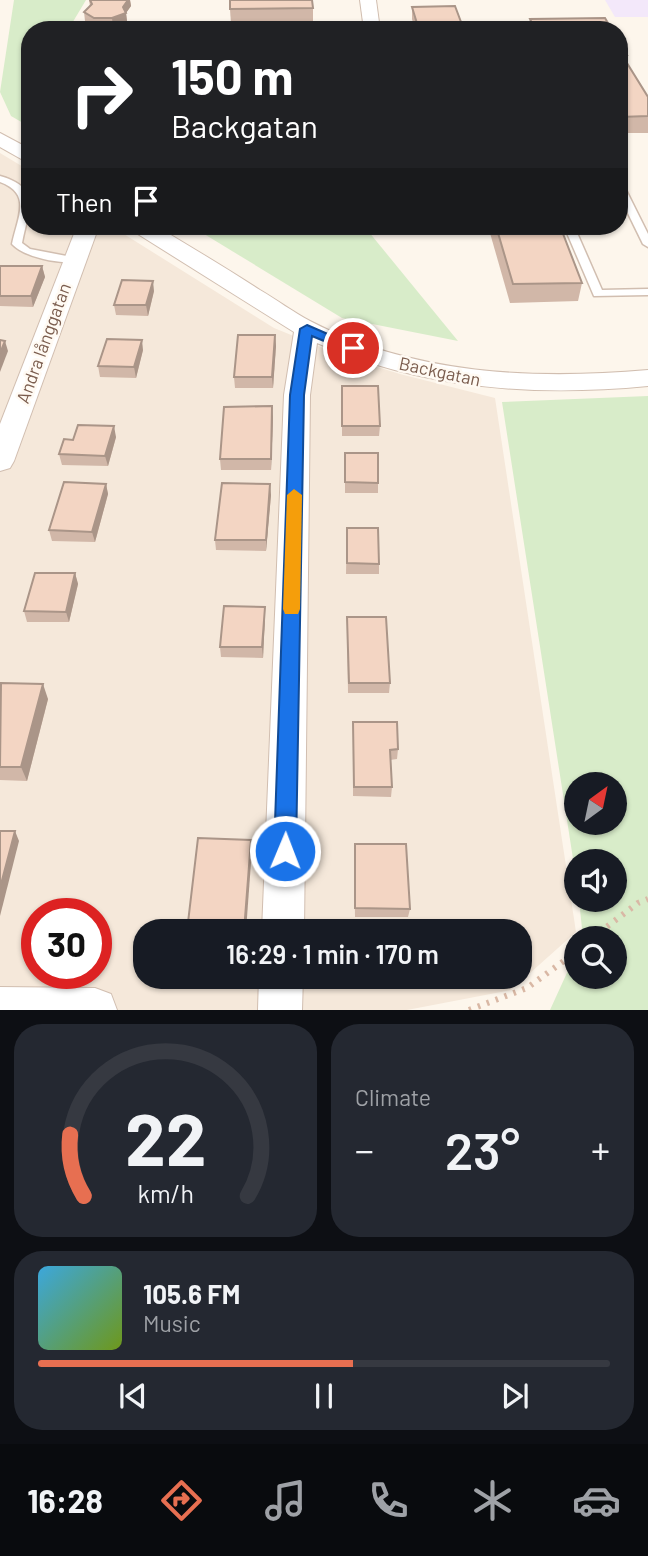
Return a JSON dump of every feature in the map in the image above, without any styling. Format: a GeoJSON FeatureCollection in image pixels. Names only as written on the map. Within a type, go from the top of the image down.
{"type":"FeatureCollection","features":[{"type":"Feature","properties":{"kind":"street"},"geometry":{"type":"LineString","coordinates":[[368,0],[371,21]]}},
{"type":"Feature","properties":{"kind":"street"},"geometry":{"type":"LineString","coordinates":[[0,139],[21,152]]}},
{"type":"Feature","properties":{"kind":"street","name":"Andra långgatan"},"geometry":{"type":"LineString","coordinates":[[0,461],[84,235]]}},
{"type":"Feature","properties":{"kind":"street","name":"Backgatan"},"geometry":{"type":"LineString","coordinates":[[156,235],[307,329],[395,362],[480,380],[545,384],[648,378]]}},
{"type":"Feature","properties":{"kind":"street"},"geometry":{"type":"LineString","coordinates":[[283,919],[297,395],[307,329]]}},
{"type":"Feature","properties":{"kind":"street"},"geometry":{"type":"LineString","coordinates":[[281,989],[281,1010]]}},
{"type":"Feature","properties":{"kind":"street"},"geometry":{"type":"LineString","coordinates":[[0,1009],[95,1010]]}},
{"type":"Feature","properties":{"kind":"lane"},"geometry":{"type":"LineString","coordinates":[[0,178],[21,187]]}},
{"type":"Feature","properties":{"kind":"lane"},"geometry":{"type":"LineString","coordinates":[[628,204],[648,244]]}},
{"type":"Feature","properties":{"kind":"lane"},"geometry":{"type":"LineString","coordinates":[[21,222],[17,244],[27,252],[73,260]]}},
{"type":"Feature","properties":{"kind":"lane"},"geometry":{"type":"LineString","coordinates":[[573,235],[598,294],[648,292]]}},
{"type":"Feature","properties":{"kind":"path"},"geometry":{"type":"LineString","coordinates":[[607,926],[638,902],[648,899]]}},
{"type":"Feature","properties":{"kind":"path"},"geometry":{"type":"LineString","coordinates":[[469,1010],[510,999],[539,983],[564,962]]}},
{"type":"Feature","properties":{"kind":"shaded area"},"geometry":{"type":"Polygon","coordinates":[[[605,0],[648,0],[648,17],[615,17],[605,0]]]}},
{"type":"Feature","properties":{"kind":"shaded area"},"geometry":{"type":"Polygon","coordinates":[[[0,153],[21,166],[21,235],[125,235],[274,328],[348,358],[495,398],[564,853],[564,912],[573,912],[575,926],[564,926],[564,943],[532,971],[532,919],[133,919],[133,989],[511,990],[407,1010],[0,1010],[0,153]]]}},
{"type":"Feature","properties":{"kind":"green space"},"geometry":{"type":"Polygon","coordinates":[[[14,0],[86,0],[73,21],[21,21],[21,122],[11,116],[0,92],[14,0]]]}},
{"type":"Feature","properties":{"kind":"green space"},"geometry":{"type":"Polygon","coordinates":[[[206,235],[371,235],[458,341],[342,318],[206,235]]]}},
{"type":"Feature","properties":{"kind":"green space"},"geometry":{"type":"Polygon","coordinates":[[[648,396],[648,1010],[550,1010],[564,979],[564,989],[627,989],[627,926],[582,926],[580,912],[627,912],[627,849],[571,849],[569,835],[627,835],[627,772],[564,772],[564,801],[502,402],[648,396]]]}},
{"type":"Feature","properties":{"kind":"building"},"geometry":{"type":"Polygon","coordinates":[[[90,0],[128,0],[123,7],[126,13],[112,18],[94,18],[84,12],[92,4],[90,0]]]}},
{"type":"Feature","properties":{"kind":"building"},"geometry":{"type":"Polygon","coordinates":[[[230,0],[312,0],[313,8],[230,9],[230,0]]]}},
{"type":"Feature","properties":{"kind":"building"},"geometry":{"type":"Polygon","coordinates":[[[455,6],[461,21],[416,21],[412,7],[455,6]]]}},
{"type":"Feature","properties":{"kind":"building"},"geometry":{"type":"Polygon","coordinates":[[[605,18],[607,21],[531,21],[530,19],[605,18]]]}},
{"type":"Feature","properties":{"kind":"building"},"geometry":{"type":"Polygon","coordinates":[[[628,65],[648,97],[648,116],[628,117],[628,65]]]}},
{"type":"Feature","properties":{"kind":"building"},"geometry":{"type":"Polygon","coordinates":[[[499,235],[563,235],[582,283],[513,284],[499,235]]]}},
{"type":"Feature","properties":{"kind":"building"},"geometry":{"type":"Polygon","coordinates":[[[0,266],[42,266],[31,296],[0,296],[0,266]]]}},
{"type":"Feature","properties":{"kind":"building"},"geometry":{"type":"Polygon","coordinates":[[[122,280],[153,281],[146,305],[114,305],[122,280]]]}},
{"type":"Feature","properties":{"kind":"building"},"geometry":{"type":"Polygon","coordinates":[[[238,335],[275,335],[272,377],[234,377],[238,335]]]}},
{"type":"Feature","properties":{"kind":"building"},"geometry":{"type":"Polygon","coordinates":[[[107,339],[142,340],[134,367],[98,366],[107,339]]]}},
{"type":"Feature","properties":{"kind":"building"},"geometry":{"type":"Polygon","coordinates":[[[0,340],[5,341],[0,353],[0,340]]]}},
{"type":"Feature","properties":{"kind":"building"},"geometry":{"type":"Polygon","coordinates":[[[342,386],[378,386],[380,426],[342,426],[342,386]]]}},
{"type":"Feature","properties":{"kind":"building"},"geometry":{"type":"Polygon","coordinates":[[[272,406],[271,459],[220,459],[224,407],[272,406]]]}},
{"type":"Feature","properties":{"kind":"building"},"geometry":{"type":"Polygon","coordinates":[[[78,425],[114,426],[105,456],[59,454],[64,439],[73,440],[78,425]]]}},
{"type":"Feature","properties":{"kind":"building"},"geometry":{"type":"Polygon","coordinates":[[[345,453],[378,453],[378,483],[345,482],[345,453]]]}},
{"type":"Feature","properties":{"kind":"building"},"geometry":{"type":"Polygon","coordinates":[[[64,482],[106,484],[92,532],[49,530],[64,482]]]}},
{"type":"Feature","properties":{"kind":"building"},"geometry":{"type":"Polygon","coordinates":[[[222,483],[270,484],[266,540],[215,540],[222,483]]]}},
{"type":"Feature","properties":{"kind":"building"},"geometry":{"type":"Polygon","coordinates":[[[347,528],[378,528],[379,564],[347,563],[347,528]]]}},
{"type":"Feature","properties":{"kind":"building"},"geometry":{"type":"Polygon","coordinates":[[[35,573],[75,573],[66,612],[24,611],[35,573]]]}},
{"type":"Feature","properties":{"kind":"building"},"geometry":{"type":"Polygon","coordinates":[[[224,606],[265,607],[262,647],[220,647],[224,606]]]}},
{"type":"Feature","properties":{"kind":"building"},"geometry":{"type":"Polygon","coordinates":[[[347,617],[386,617],[390,683],[349,683],[347,617]]]}},
{"type":"Feature","properties":{"kind":"building"},"geometry":{"type":"Polygon","coordinates":[[[1,683],[43,684],[21,767],[0,767],[1,683]]]}},
{"type":"Feature","properties":{"kind":"building"},"geometry":{"type":"Polygon","coordinates":[[[353,722],[397,722],[398,749],[390,750],[392,787],[354,787],[353,722]]]}},
{"type":"Feature","properties":{"kind":"building"},"geometry":{"type":"Polygon","coordinates":[[[0,831],[15,831],[0,888],[0,831]]]}},
{"type":"Feature","properties":{"kind":"building"},"geometry":{"type":"Polygon","coordinates":[[[198,838],[251,840],[245,919],[188,919],[198,838]]]}},
{"type":"Feature","properties":{"kind":"building"},"geometry":{"type":"Polygon","coordinates":[[[355,844],[406,844],[410,909],[355,908],[355,844]]]}},
{"type":"Feature","properties":{"kind":"slow traffic"},"geometry":{"type":"LineString","coordinates":[[291,609],[294,495]]}},
{"type":"Feature","properties":{"kind":"route"},"geometry":{"type":"LineString","coordinates":[[285,851],[297,395],[307,329],[353,348]]}}]}
